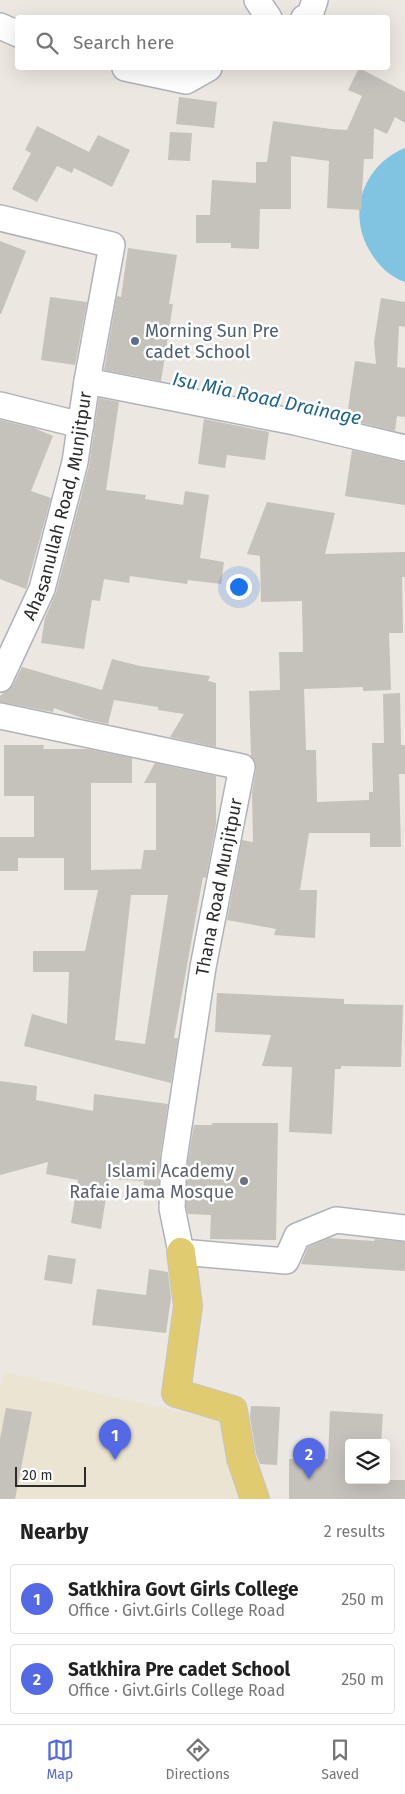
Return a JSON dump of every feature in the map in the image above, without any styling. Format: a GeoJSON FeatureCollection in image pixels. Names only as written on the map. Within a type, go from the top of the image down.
{"type":"FeatureCollection","features":[{"type":"Feature","properties":{"kind":"main road"},"geometry":{"type":"LineString","coordinates":[[181,1252],[188,1306],[176,1393],[233,1410],[241,1458],[255,1499]]}},
{"type":"Feature","properties":{"kind":"street"},"geometry":{"type":"LineString","coordinates":[[257,0],[267,15]]}},
{"type":"Feature","properties":{"kind":"street"},"geometry":{"type":"LineString","coordinates":[[310,15],[315,0]]}},
{"type":"Feature","properties":{"kind":"street"},"geometry":{"type":"LineString","coordinates":[[0,26],[15,33]]}},
{"type":"Feature","properties":{"kind":"street"},"geometry":{"type":"LineString","coordinates":[[135,70],[186,80],[205,70]]}},
{"type":"Feature","properties":{"kind":"street"},"geometry":{"type":"LineString","coordinates":[[0,218],[112,245],[87,381]]}},
{"type":"Feature","properties":{"kind":"street","name":"Ahasanullah Road, Munjitpur"},"geometry":{"type":"LineString","coordinates":[[0,679],[42,589],[75,462],[87,381],[276,418],[405,448]]}},
{"type":"Feature","properties":{"kind":"street"},"geometry":{"type":"LineString","coordinates":[[0,405],[81,425]]}},
{"type":"Feature","properties":{"kind":"street","name":"Thana Road Munjitpur"},"geometry":{"type":"LineString","coordinates":[[0,716],[242,767],[203,967],[174,1159],[172,1208],[181,1252]]}},
{"type":"Feature","properties":{"kind":"street"},"geometry":{"type":"LineString","coordinates":[[181,1252],[286,1261],[297,1236],[336,1220],[405,1228]]}},
{"type":"Feature","properties":{"kind":"shaded area"},"geometry":{"type":"Polygon","coordinates":[[[4,1372],[220,1421],[239,1499],[0,1499],[0,1388],[4,1372]]]}},
{"type":"Feature","properties":{"kind":"water"},"geometry":{"type":"Polygon","coordinates":[[[405,148],[405,282],[385,271],[371,253],[360,223],[360,207],[363,192],[369,178],[378,166],[390,156],[405,148]]]}},
{"type":"Feature","properties":{"kind":"building"},"geometry":{"type":"Polygon","coordinates":[[[358,70],[363,70],[405,92],[405,123],[395,117],[387,134],[374,128],[373,159],[364,159],[361,210],[327,208],[329,161],[291,156],[291,209],[260,209],[259,249],[231,248],[231,243],[196,243],[196,215],[210,215],[212,180],[256,183],[256,162],[267,162],[273,121],[347,130],[362,96],[348,90],[358,70]]]}},
{"type":"Feature","properties":{"kind":"building"},"geometry":{"type":"Polygon","coordinates":[[[179,97],[217,102],[214,128],[176,124],[179,97]]]}},
{"type":"Feature","properties":{"kind":"building"},"geometry":{"type":"Polygon","coordinates":[[[37,126],[89,152],[98,135],[130,150],[112,187],[74,168],[72,173],[57,166],[37,202],[12,189],[31,153],[25,150],[37,126]]]}},
{"type":"Feature","properties":{"kind":"building"},"geometry":{"type":"Polygon","coordinates":[[[170,132],[192,133],[190,161],[168,160],[170,132]]]}},
{"type":"Feature","properties":{"kind":"building"},"geometry":{"type":"Polygon","coordinates":[[[0,241],[26,251],[1,314],[0,314],[0,241]]]}},
{"type":"Feature","properties":{"kind":"building","name":"Morning Sun Pre cadet School"},"geometry":{"type":"Polygon","coordinates":[[[128,248],[177,255],[169,304],[173,304],[161,381],[104,370],[117,296],[121,297],[128,248]]]}},
{"type":"Feature","properties":{"kind":"building"},"geometry":{"type":"Polygon","coordinates":[[[50,297],[87,302],[75,365],[41,360],[50,297]]]}},
{"type":"Feature","properties":{"kind":"building"},"geometry":{"type":"Polygon","coordinates":[[[381,298],[405,302],[405,327],[399,326],[397,367],[405,368],[405,417],[397,416],[395,431],[349,420],[351,409],[348,409],[355,361],[376,364],[374,342],[381,298]]]}},
{"type":"Feature","properties":{"kind":"building"},"geometry":{"type":"Polygon","coordinates":[[[99,398],[119,402],[106,490],[146,495],[145,499],[183,505],[185,491],[209,495],[200,558],[224,562],[221,584],[188,580],[187,584],[130,576],[129,583],[104,579],[100,601],[92,600],[84,649],[41,643],[45,618],[56,593],[89,466],[99,398]]]}},
{"type":"Feature","properties":{"kind":"building"},"geometry":{"type":"Polygon","coordinates":[[[204,419],[269,432],[265,460],[227,455],[225,468],[198,464],[204,419]]]}},
{"type":"Feature","properties":{"kind":"building"},"geometry":{"type":"Polygon","coordinates":[[[0,420],[34,428],[53,436],[31,491],[51,498],[26,589],[0,579],[0,420]]]}},
{"type":"Feature","properties":{"kind":"building"},"geometry":{"type":"Polygon","coordinates":[[[352,450],[405,462],[405,505],[345,496],[352,450]]]}},
{"type":"Feature","properties":{"kind":"building"},"geometry":{"type":"Polygon","coordinates":[[[267,502],[335,513],[325,554],[405,552],[405,577],[402,577],[403,633],[389,633],[391,690],[363,691],[363,687],[304,689],[306,750],[316,750],[317,802],[369,800],[369,792],[373,792],[372,743],[384,743],[383,694],[400,693],[401,745],[405,745],[405,774],[399,774],[401,847],[370,847],[370,833],[309,833],[300,890],[317,890],[315,938],[274,935],[276,929],[227,920],[242,840],[253,842],[252,793],[256,769],[255,762],[251,756],[249,691],[280,690],[279,652],[303,652],[302,601],[261,602],[260,556],[247,554],[267,502]]]}},
{"type":"Feature","properties":{"kind":"building"},"geometry":{"type":"Polygon","coordinates":[[[112,659],[140,666],[210,676],[208,681],[216,683],[216,747],[170,737],[184,714],[158,710],[158,707],[114,700],[108,724],[85,719],[54,708],[53,712],[0,702],[0,696],[13,685],[22,667],[102,690],[112,659]]]}},
{"type":"Feature","properties":{"kind":"building"},"geometry":{"type":"Polygon","coordinates":[[[4,745],[44,745],[43,749],[88,749],[132,758],[132,783],[91,783],[91,870],[141,869],[144,850],[156,850],[156,783],[144,783],[155,763],[216,776],[216,824],[206,878],[203,877],[174,1038],[178,1038],[171,1083],[24,1046],[32,1014],[67,1024],[69,972],[33,972],[33,951],[85,951],[98,890],[64,890],[64,858],[18,858],[18,871],[0,871],[0,837],[34,837],[34,796],[4,796],[4,745]],[[131,895],[115,1040],[145,1044],[168,895],[131,895]]]}},
{"type":"Feature","properties":{"kind":"building"},"geometry":{"type":"Polygon","coordinates":[[[217,993],[344,999],[344,1004],[403,1005],[401,1067],[341,1066],[341,1069],[335,1069],[332,1134],[289,1132],[292,1067],[262,1066],[271,1035],[215,1032],[217,993]]]}},
{"type":"Feature","properties":{"kind":"building"},"geometry":{"type":"Polygon","coordinates":[[[0,1081],[37,1086],[36,1100],[93,1111],[94,1094],[168,1104],[160,1157],[158,1200],[143,1199],[144,1181],[109,1179],[101,1229],[71,1223],[78,1180],[46,1174],[48,1162],[0,1175],[0,1081]]]}},
{"type":"Feature","properties":{"kind":"building","name":"Islami Academy Rafaie Jama Mosque"},"geometry":{"type":"Polygon","coordinates":[[[212,1123],[278,1123],[276,1240],[210,1239],[211,1215],[188,1214],[186,1207],[188,1160],[194,1125],[212,1125],[212,1123]]]}},
{"type":"Feature","properties":{"kind":"building"},"geometry":{"type":"Polygon","coordinates":[[[329,1238],[405,1242],[405,1271],[301,1264],[308,1247],[329,1238]]]}},
{"type":"Feature","properties":{"kind":"building"},"geometry":{"type":"Polygon","coordinates":[[[48,1255],[76,1259],[72,1284],[44,1280],[48,1255]]]}},
{"type":"Feature","properties":{"kind":"building"},"geometry":{"type":"Polygon","coordinates":[[[149,1269],[168,1272],[171,1298],[166,1333],[92,1325],[97,1289],[146,1295],[149,1269]]]}},
{"type":"Feature","properties":{"kind":"building"},"geometry":{"type":"Polygon","coordinates":[[[251,1406],[280,1407],[277,1465],[260,1464],[256,1454],[250,1417],[251,1406]]]}},
{"type":"Feature","properties":{"kind":"building"},"geometry":{"type":"Polygon","coordinates":[[[6,1408],[32,1412],[15,1499],[0,1499],[0,1439],[6,1408]]]}},
{"type":"Feature","properties":{"kind":"building"},"geometry":{"type":"Polygon","coordinates":[[[330,1411],[383,1414],[381,1439],[345,1439],[345,1484],[390,1484],[390,1480],[405,1480],[405,1499],[289,1499],[289,1459],[328,1459],[330,1411]]]}},
{"type":"Feature","properties":{"kind":"place","name":"Morning Sun Pre cadet School"},"geometry":{"type":"Point","coordinates":[135,341]}},
{"type":"Feature","properties":{"kind":"place","name":"Islami Academy Rafaie Jama Mosque"},"geometry":{"type":"Point","coordinates":[244,1181]}},
{"type":"Feature","properties":{"kind":"place","name":"Satkhira Govt Girls College"},"geometry":{"type":"Point","coordinates":[115,1460]}},
{"type":"Feature","properties":{"kind":"place","name":"Satkhira Pre cadet School"},"geometry":{"type":"Point","coordinates":[309,1479]}},
{"type":"Feature","properties":{"kind":"water label","name":"Isu Mia Road Drainage"},"geometry":{"type":"Point","coordinates":[267,398]}}]}
